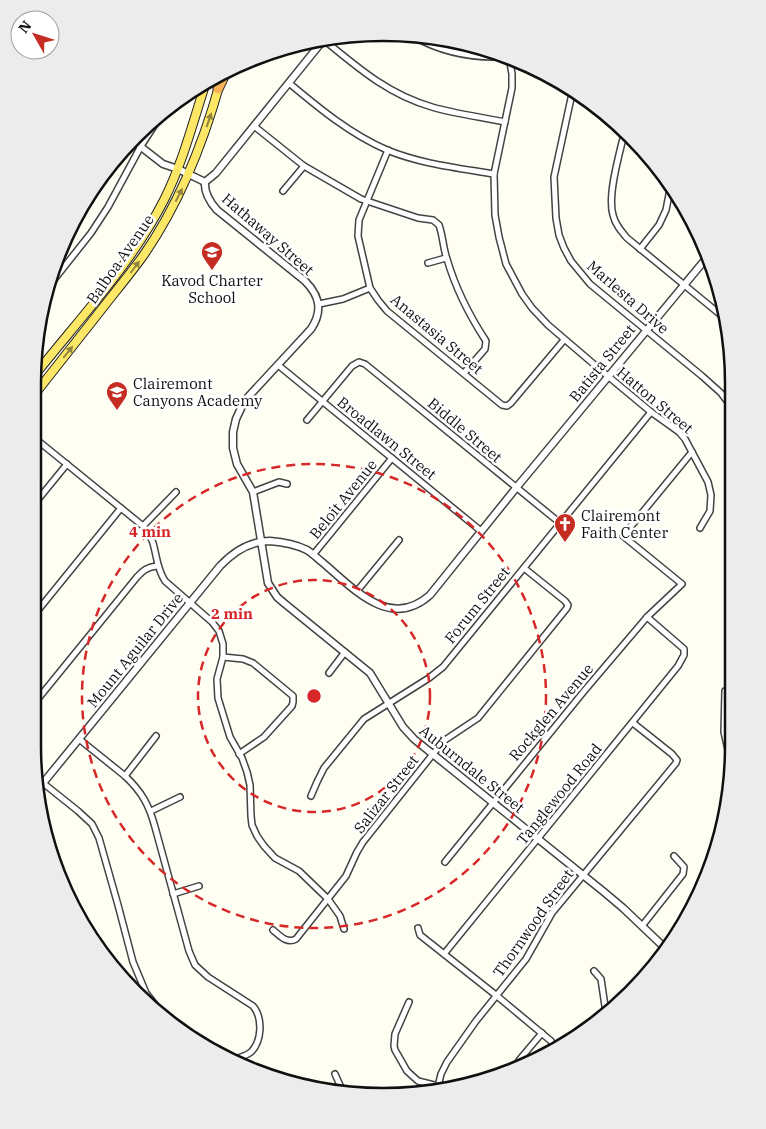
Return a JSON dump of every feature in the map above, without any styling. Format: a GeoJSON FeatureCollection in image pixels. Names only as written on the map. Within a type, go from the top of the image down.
{"type":"FeatureCollection","features":[{"type":"Feature","properties":{"kind":"highway"},"geometry":{"type":"LineString","coordinates":[[218,89],[221,82]]}},
{"type":"Feature","properties":{"kind":"main road","name":"Balboa Avenue"},"geometry":{"type":"LineString","coordinates":[[41,386],[144,255],[189,174],[212,111],[220,83]]}},
{"type":"Feature","properties":{"kind":"main road","name":"Balboa Avenue"},"geometry":{"type":"LineString","coordinates":[[42,366],[133,252],[146,232],[164,201],[178,169],[203,93]]}},
{"type":"Feature","properties":{"kind":"street"},"geometry":{"type":"LineString","coordinates":[[332,45],[366,74],[397,93],[432,107],[505,122]]}},
{"type":"Feature","properties":{"kind":"street"},"geometry":{"type":"LineString","coordinates":[[434,45],[451,51],[485,57]]}},
{"type":"Feature","properties":{"kind":"street"},"geometry":{"type":"LineString","coordinates":[[138,144],[163,164],[206,182],[216,173],[318,48]]}},
{"type":"Feature","properties":{"kind":"street","name":"Hatton Street"},"geometry":{"type":"LineString","coordinates":[[510,66],[512,88],[494,174],[495,215],[506,264],[522,294],[548,325],[651,412],[679,432],[685,439],[708,482],[711,495],[710,511],[700,528]]}},
{"type":"Feature","properties":{"kind":"street"},"geometry":{"type":"LineString","coordinates":[[289,83],[356,134],[388,150],[433,164],[494,174]]}},
{"type":"Feature","properties":{"kind":"street","name":"Marlesta Drive"},"geometry":{"type":"LineString","coordinates":[[571,98],[554,177],[556,218],[559,236],[564,248],[571,261],[590,284],[707,380],[725,398]]}},
{"type":"Feature","properties":{"kind":"street"},"geometry":{"type":"LineString","coordinates":[[254,126],[304,166],[336,186],[366,201],[418,218],[433,220],[439,225],[446,258],[457,290],[486,341],[485,349],[464,373]]}},
{"type":"Feature","properties":{"kind":"street"},"geometry":{"type":"LineString","coordinates":[[59,274],[91,233],[111,203],[149,134]]}},
{"type":"Feature","properties":{"kind":"street"},"geometry":{"type":"LineString","coordinates":[[623,139],[612,193],[612,209],[615,222],[620,230],[640,249],[717,312]]}},
{"type":"Feature","properties":{"kind":"street","name":"Anastasia Street"},"geometry":{"type":"LineString","coordinates":[[388,150],[359,220],[358,236],[370,288],[387,311],[502,405],[506,406],[511,403],[564,340]]}},
{"type":"Feature","properties":{"kind":"street"},"geometry":{"type":"LineString","coordinates":[[282,191],[304,166]]}},
{"type":"Feature","properties":{"kind":"street","name":"Hathaway Street"},"geometry":{"type":"LineString","coordinates":[[206,182],[206,192],[217,210],[305,281],[313,291],[319,304]]}},
{"type":"Feature","properties":{"kind":"street"},"geometry":{"type":"LineString","coordinates":[[640,249],[659,225],[666,210],[669,196]]}},
{"type":"Feature","properties":{"kind":"street"},"geometry":{"type":"LineString","coordinates":[[428,263],[446,258]]}},
{"type":"Feature","properties":{"kind":"street","name":"Batista Street"},"geometry":{"type":"LineString","coordinates":[[261,542],[284,542],[308,551],[357,591],[384,607],[395,609],[409,608],[423,601],[703,262]]}},
{"type":"Feature","properties":{"kind":"street"},"geometry":{"type":"LineString","coordinates":[[287,484],[279,482],[253,492],[241,472],[235,456],[234,426],[240,411],[248,397],[311,329],[317,319],[319,304],[343,299],[370,288]]}},
{"type":"Feature","properties":{"kind":"street","name":"Biddle Street"},"geometry":{"type":"LineString","coordinates":[[323,402],[352,366],[359,362],[365,364],[560,523]]}},
{"type":"Feature","properties":{"kind":"street","name":"Broadlawn Street"},"geometry":{"type":"LineString","coordinates":[[278,365],[481,531]]}},
{"type":"Feature","properties":{"kind":"street"},"geometry":{"type":"LineString","coordinates":[[307,420],[323,402]]}},
{"type":"Feature","properties":{"kind":"street","name":"Forum Street"},"geometry":{"type":"LineString","coordinates":[[311,796],[324,768],[364,719],[443,667],[651,412]]}},
{"type":"Feature","properties":{"kind":"street"},"geometry":{"type":"LineString","coordinates":[[41,443],[142,526],[153,542],[157,566],[165,582],[190,602],[219,631],[223,644],[217,679],[218,698],[230,737],[242,758],[247,772],[250,785],[250,816],[252,825],[257,836],[275,858],[299,871],[328,899],[340,916],[344,929]]}},
{"type":"Feature","properties":{"kind":"street","name":"Rockglen Avenue"},"geometry":{"type":"LineString","coordinates":[[446,862],[585,690],[647,617],[682,584],[623,536],[692,452]]}},
{"type":"Feature","properties":{"kind":"street","name":"Beloit Avenue"},"geometry":{"type":"LineString","coordinates":[[313,555],[392,458]]}},
{"type":"Feature","properties":{"kind":"street"},"geometry":{"type":"LineString","coordinates":[[41,496],[66,464]]}},
{"type":"Feature","properties":{"kind":"street"},"geometry":{"type":"LineString","coordinates":[[142,526],[176,492]]}},
{"type":"Feature","properties":{"kind":"street","name":"Auburndale Street"},"geometry":{"type":"LineString","coordinates":[[253,492],[268,583],[277,597],[370,673],[408,733],[623,908],[661,945]]}},
{"type":"Feature","properties":{"kind":"street"},"geometry":{"type":"LineString","coordinates":[[41,605],[120,508]]}},
{"type":"Feature","properties":{"kind":"street"},"geometry":{"type":"LineString","coordinates":[[357,591],[399,540]]}},
{"type":"Feature","properties":{"kind":"street","name":"Mount Aguilar Drive"},"geometry":{"type":"LineString","coordinates":[[43,780],[228,558],[246,546],[261,542]]}},
{"type":"Feature","properties":{"kind":"street"},"geometry":{"type":"LineString","coordinates":[[41,695],[143,570],[157,566]]}},
{"type":"Feature","properties":{"kind":"street","name":"Salizar Street"},"geometry":{"type":"LineString","coordinates":[[273,930],[286,940],[292,941],[296,939],[346,876],[363,842],[433,754],[445,740],[478,718],[567,608],[568,605],[564,601],[524,568]]}},
{"type":"Feature","properties":{"kind":"street","name":"Tanglewood Road"},"geometry":{"type":"LineString","coordinates":[[444,954],[678,666],[684,655],[684,649],[647,617]]}},
{"type":"Feature","properties":{"kind":"street"},"geometry":{"type":"LineString","coordinates":[[329,673],[345,652]]}},
{"type":"Feature","properties":{"kind":"street"},"geometry":{"type":"LineString","coordinates":[[222,657],[243,659],[253,663],[293,696],[292,706],[264,737],[239,754]]}},
{"type":"Feature","properties":{"kind":"street"},"geometry":{"type":"LineString","coordinates":[[725,691],[725,736]]}},
{"type":"Feature","properties":{"kind":"street","name":"Thornwood Street"},"geometry":{"type":"LineString","coordinates":[[439,1083],[447,1062],[476,1021],[526,959],[552,913],[582,874],[676,763],[672,754],[633,723]]}},
{"type":"Feature","properties":{"kind":"street"},"geometry":{"type":"LineString","coordinates":[[125,776],[156,736]]}},
{"type":"Feature","properties":{"kind":"street"},"geometry":{"type":"LineString","coordinates":[[79,739],[132,782],[146,800],[151,811],[189,951],[195,965],[208,977],[256,1010],[260,1019],[258,1041],[250,1053],[241,1057]]}},
{"type":"Feature","properties":{"kind":"street"},"geometry":{"type":"LineString","coordinates":[[44,787],[92,824],[99,838],[133,962],[147,993]]}},
{"type":"Feature","properties":{"kind":"street"},"geometry":{"type":"LineString","coordinates":[[151,811],[180,797]]}},
{"type":"Feature","properties":{"kind":"street"},"geometry":{"type":"LineString","coordinates":[[642,926],[683,874],[684,867],[674,856]]}},
{"type":"Feature","properties":{"kind":"street"},"geometry":{"type":"LineString","coordinates":[[173,894],[199,886]]}},
{"type":"Feature","properties":{"kind":"street"},"geometry":{"type":"LineString","coordinates":[[418,928],[420,935],[497,996],[552,1043]]}},
{"type":"Feature","properties":{"kind":"street"},"geometry":{"type":"LineString","coordinates":[[594,971],[601,979],[605,1006]]}},
{"type":"Feature","properties":{"kind":"street"},"geometry":{"type":"LineString","coordinates":[[409,1002],[395,1034],[395,1050],[407,1071],[418,1081],[428,1085]]}},
{"type":"Feature","properties":{"kind":"street"},"geometry":{"type":"LineString","coordinates":[[520,1059],[542,1033]]}},
{"type":"Feature","properties":{"kind":"street"},"geometry":{"type":"LineString","coordinates":[[336,1074],[340,1085]]}},
{"type":"Feature","properties":{"kind":"place","name":"Kavod Charter School"},"geometry":{"type":"Point","coordinates":[212,271]}},
{"type":"Feature","properties":{"kind":"place","name":"Clairemont Canyons Academy"},"geometry":{"type":"Point","coordinates":[117,411]}},
{"type":"Feature","properties":{"kind":"place","name":"Clairemont Faith Center"},"geometry":{"type":"Point","coordinates":[565,543]}}]}
